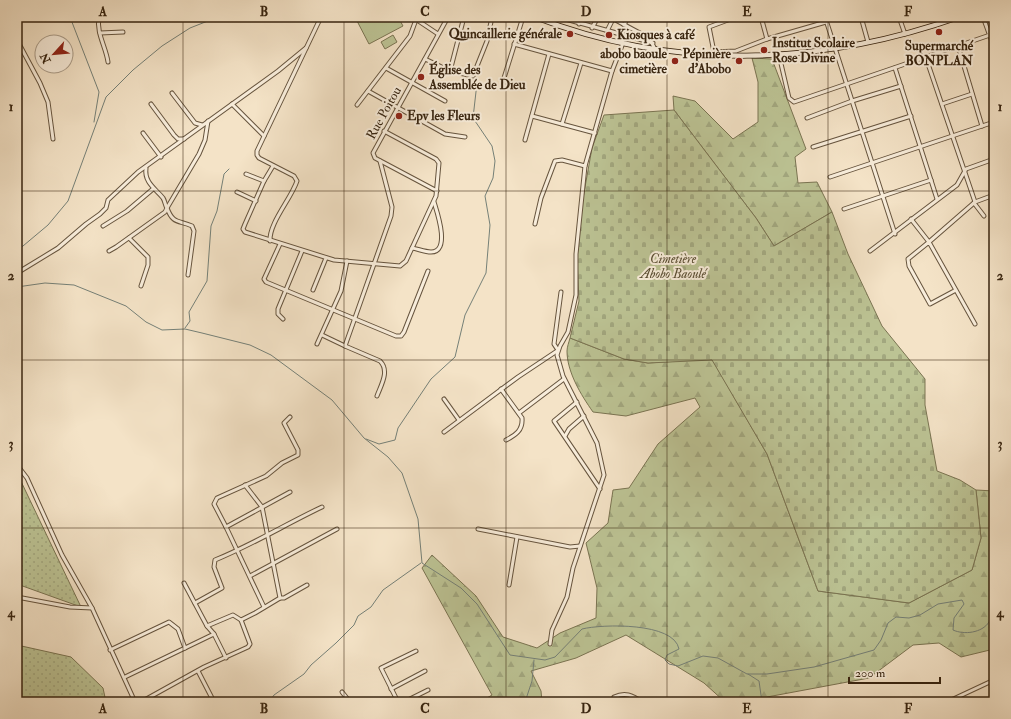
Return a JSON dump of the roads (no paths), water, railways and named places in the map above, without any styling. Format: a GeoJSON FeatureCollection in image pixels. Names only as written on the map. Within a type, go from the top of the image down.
{"type":"FeatureCollection","features":[{"type":"Feature","properties":{"kind":"main road"},"geometry":{"type":"LineString","coordinates":[[535,17],[623,43],[655,49],[759,56],[835,49],[869,43],[905,34],[946,19],[959,17]]}},
{"type":"Feature","properties":{"kind":"street"},"geometry":{"type":"LineString","coordinates":[[99,17],[100,33],[108,62]]}},
{"type":"Feature","properties":{"kind":"street"},"geometry":{"type":"LineString","coordinates":[[270,241],[276,221],[297,181],[294,176],[273,166],[257,155],[264,136],[321,17]]}},
{"type":"Feature","properties":{"kind":"street","name":"Rue Poitou"},"geometry":{"type":"LineString","coordinates":[[437,192],[380,161],[373,156],[373,153],[448,17]]}},
{"type":"Feature","properties":{"kind":"street"},"geometry":{"type":"LineString","coordinates":[[450,71],[464,17]]}},
{"type":"Feature","properties":{"kind":"street"},"geometry":{"type":"LineString","coordinates":[[425,59],[450,71],[467,76],[473,76],[487,41],[492,17]]}},
{"type":"Feature","properties":{"kind":"street"},"geometry":{"type":"LineString","coordinates":[[504,78],[523,17]]}},
{"type":"Feature","properties":{"kind":"street"},"geometry":{"type":"LineString","coordinates":[[558,17],[567,18],[592,28],[653,43]]}},
{"type":"Feature","properties":{"kind":"street"},"geometry":{"type":"LineString","coordinates":[[579,24],[583,17]]}},
{"type":"Feature","properties":{"kind":"street"},"geometry":{"type":"LineString","coordinates":[[592,28],[598,17]]}},
{"type":"Feature","properties":{"kind":"street"},"geometry":{"type":"LineString","coordinates":[[624,25],[628,17]]}},
{"type":"Feature","properties":{"kind":"street"},"geometry":{"type":"LineString","coordinates":[[736,17],[709,27],[714,53],[736,51],[767,39],[826,22]]}},
{"type":"Feature","properties":{"kind":"street"},"geometry":{"type":"LineString","coordinates":[[761,17],[767,39]]}},
{"type":"Feature","properties":{"kind":"street"},"geometry":{"type":"LineString","coordinates":[[825,17],[895,234]]}},
{"type":"Feature","properties":{"kind":"street"},"geometry":{"type":"LineString","coordinates":[[861,17],[869,43]]}},
{"type":"Feature","properties":{"kind":"street"},"geometry":{"type":"LineString","coordinates":[[899,17],[905,34]]}},
{"type":"Feature","properties":{"kind":"street"},"geometry":{"type":"LineString","coordinates":[[983,17],[994,47]]}},
{"type":"Feature","properties":{"kind":"street"},"geometry":{"type":"LineString","coordinates":[[357,105],[410,36],[417,18],[438,34]]}},
{"type":"Feature","properties":{"kind":"street"},"geometry":{"type":"LineString","coordinates":[[607,31],[611,18],[649,38],[655,49]]}},
{"type":"Feature","properties":{"kind":"street"},"geometry":{"type":"LineString","coordinates":[[100,33],[123,32]]}},
{"type":"Feature","properties":{"kind":"street"},"geometry":{"type":"LineString","coordinates":[[780,55],[789,98],[792,101],[797,101],[990,35]]}},
{"type":"Feature","properties":{"kind":"street"},"geometry":{"type":"LineString","coordinates":[[17,40],[40,83],[48,102],[53,139]]}},
{"type":"Feature","properties":{"kind":"street"},"geometry":{"type":"LineString","coordinates":[[444,432],[501,389],[558,350],[568,332],[576,295],[576,254],[585,166],[612,71],[623,43]]}},
{"type":"Feature","properties":{"kind":"street"},"geometry":{"type":"LineString","coordinates":[[514,44],[612,71]]}},
{"type":"Feature","properties":{"kind":"street"},"geometry":{"type":"LineString","coordinates":[[958,46],[982,126]]}},
{"type":"Feature","properties":{"kind":"street"},"geometry":{"type":"LineString","coordinates":[[17,273],[58,248],[100,214],[106,208],[108,200],[138,172],[146,168],[202,125],[278,71],[306,48]]}},
{"type":"Feature","properties":{"kind":"street"},"geometry":{"type":"LineString","coordinates":[[525,140],[549,54]]}},
{"type":"Feature","properties":{"kind":"street"},"geometry":{"type":"LineString","coordinates":[[926,58],[974,203],[984,216]]}},
{"type":"Feature","properties":{"kind":"street"},"geometry":{"type":"LineString","coordinates":[[562,124],[581,63]]}},
{"type":"Feature","properties":{"kind":"street"},"geometry":{"type":"LineString","coordinates":[[386,68],[445,101]]}},
{"type":"Feature","properties":{"kind":"street"},"geometry":{"type":"LineString","coordinates":[[895,68],[938,199]]}},
{"type":"Feature","properties":{"kind":"street"},"geometry":{"type":"LineString","coordinates":[[806,118],[852,101],[901,86]]}},
{"type":"Feature","properties":{"kind":"street"},"geometry":{"type":"LineString","coordinates":[[368,91],[445,134],[465,137]]}},
{"type":"Feature","properties":{"kind":"street"},"geometry":{"type":"LineString","coordinates":[[172,93],[195,123],[202,125]]}},
{"type":"Feature","properties":{"kind":"street"},"geometry":{"type":"LineString","coordinates":[[942,104],[972,94]]}},
{"type":"Feature","properties":{"kind":"street"},"geometry":{"type":"LineString","coordinates":[[151,104],[174,135],[178,139],[184,139]]}},
{"type":"Feature","properties":{"kind":"street"},"geometry":{"type":"LineString","coordinates":[[232,104],[264,136]]}},
{"type":"Feature","properties":{"kind":"street"},"geometry":{"type":"LineString","coordinates":[[532,116],[595,133]]}},
{"type":"Feature","properties":{"kind":"street"},"geometry":{"type":"LineString","coordinates":[[813,147],[911,116]]}},
{"type":"Feature","properties":{"kind":"street"},"geometry":{"type":"LineString","coordinates":[[109,250],[160,217],[199,154],[205,140],[208,121]]}},
{"type":"Feature","properties":{"kind":"street"},"geometry":{"type":"LineString","coordinates":[[830,177],[994,122]]}},
{"type":"Feature","properties":{"kind":"street"},"geometry":{"type":"LineString","coordinates":[[273,166],[264,181],[243,229],[249,234],[326,258],[400,266],[406,261],[434,202],[437,192],[439,163],[436,159],[384,132]]}},
{"type":"Feature","properties":{"kind":"street"},"geometry":{"type":"LineString","coordinates":[[143,133],[161,157]]}},
{"type":"Feature","properties":{"kind":"street"},"geometry":{"type":"LineString","coordinates":[[535,224],[541,198],[555,161],[562,160],[585,166]]}},
{"type":"Feature","properties":{"kind":"street"},"geometry":{"type":"LineString","coordinates":[[870,251],[895,234],[911,219],[957,185],[966,169],[994,160]]}},
{"type":"Feature","properties":{"kind":"street"},"geometry":{"type":"LineString","coordinates":[[345,346],[391,216],[392,207],[380,161]]}},
{"type":"Feature","properties":{"kind":"street"},"geometry":{"type":"LineString","coordinates":[[146,168],[145,173],[153,189],[163,198],[170,217],[174,221],[192,226],[194,231],[188,275]]}},
{"type":"Feature","properties":{"kind":"street"},"geometry":{"type":"LineString","coordinates":[[246,174],[264,181]]}},
{"type":"Feature","properties":{"kind":"street"},"geometry":{"type":"LineString","coordinates":[[844,209],[931,180]]}},
{"type":"Feature","properties":{"kind":"street"},"geometry":{"type":"LineString","coordinates":[[103,226],[127,211],[153,189]]}},
{"type":"Feature","properties":{"kind":"street"},"geometry":{"type":"LineString","coordinates":[[237,192],[256,201]]}},
{"type":"Feature","properties":{"kind":"street"},"geometry":{"type":"LineString","coordinates":[[956,290],[931,304],[928,302],[907,261],[974,203],[994,195]]}},
{"type":"Feature","properties":{"kind":"street"},"geometry":{"type":"LineString","coordinates":[[412,248],[431,252],[437,251],[440,246],[441,225],[434,202]]}},
{"type":"Feature","properties":{"kind":"street"},"geometry":{"type":"LineString","coordinates":[[911,219],[929,242],[974,324]]}},
{"type":"Feature","properties":{"kind":"street"},"geometry":{"type":"LineString","coordinates":[[129,238],[148,257],[148,265],[141,286]]}},
{"type":"Feature","properties":{"kind":"street"},"geometry":{"type":"LineString","coordinates":[[280,244],[264,281],[396,336],[401,336],[404,332],[428,271]]}},
{"type":"Feature","properties":{"kind":"street"},"geometry":{"type":"LineString","coordinates":[[283,319],[278,314],[278,309],[302,250]]}},
{"type":"Feature","properties":{"kind":"street"},"geometry":{"type":"LineString","coordinates":[[313,290],[326,258]]}},
{"type":"Feature","properties":{"kind":"street"},"geometry":{"type":"LineString","coordinates":[[317,344],[340,291],[347,261]]}},
{"type":"Feature","properties":{"kind":"street"},"geometry":{"type":"LineString","coordinates":[[550,644],[552,630],[567,597],[573,568],[604,475],[604,468],[597,443],[564,379],[558,350],[554,344],[561,292]]}},
{"type":"Feature","properties":{"kind":"street"},"geometry":{"type":"LineString","coordinates":[[322,335],[380,361],[383,364],[386,371],[377,396]]}},
{"type":"Feature","properties":{"kind":"street"},"geometry":{"type":"LineString","coordinates":[[519,413],[564,379]]}},
{"type":"Feature","properties":{"kind":"street"},"geometry":{"type":"LineString","coordinates":[[501,389],[522,418],[518,433],[506,440]]}},
{"type":"Feature","properties":{"kind":"street"},"geometry":{"type":"LineString","coordinates":[[444,399],[460,420]]}},
{"type":"Feature","properties":{"kind":"street"},"geometry":{"type":"LineString","coordinates":[[577,402],[554,421],[600,488]]}},
{"type":"Feature","properties":{"kind":"street"},"geometry":{"type":"LineString","coordinates":[[565,436],[569,429],[584,416]]}},
{"type":"Feature","properties":{"kind":"street"},"geometry":{"type":"LineString","coordinates":[[264,607],[214,504],[215,500],[219,496],[266,476],[282,463],[298,455],[298,450],[284,423],[290,417]]}},
{"type":"Feature","properties":{"kind":"street"},"geometry":{"type":"LineString","coordinates":[[17,465],[27,478],[62,555],[92,608],[110,650],[125,677],[135,702]]}},
{"type":"Feature","properties":{"kind":"street"},"geometry":{"type":"LineString","coordinates":[[245,485],[262,507],[280,598]]}},
{"type":"Feature","properties":{"kind":"street"},"geometry":{"type":"LineString","coordinates":[[226,527],[290,492]]}},
{"type":"Feature","properties":{"kind":"street"},"geometry":{"type":"LineString","coordinates":[[195,603],[220,590],[221,585],[214,564],[215,560],[268,536],[286,524],[322,507]]}},
{"type":"Feature","properties":{"kind":"street"},"geometry":{"type":"LineString","coordinates":[[478,529],[570,547],[580,546]]}},
{"type":"Feature","properties":{"kind":"street"},"geometry":{"type":"LineString","coordinates":[[250,576],[337,530]]}},
{"type":"Feature","properties":{"kind":"street"},"geometry":{"type":"LineString","coordinates":[[509,585],[517,537]]}},
{"type":"Feature","properties":{"kind":"street"},"geometry":{"type":"LineString","coordinates":[[184,583],[207,626],[214,634],[226,658]]}},
{"type":"Feature","properties":{"kind":"street"},"geometry":{"type":"LineString","coordinates":[[241,620],[280,598],[284,598],[308,585]]}},
{"type":"Feature","properties":{"kind":"street"},"geometry":{"type":"LineString","coordinates":[[17,596],[63,606],[92,608]]}},
{"type":"Feature","properties":{"kind":"street"},"geometry":{"type":"LineString","coordinates":[[141,702],[198,671],[250,646],[241,620],[233,615],[207,626]]}},
{"type":"Feature","properties":{"kind":"street"},"geometry":{"type":"LineString","coordinates":[[110,650],[169,622],[178,629],[185,648]]}},
{"type":"Feature","properties":{"kind":"street"},"geometry":{"type":"LineString","coordinates":[[125,677],[214,634]]}},
{"type":"Feature","properties":{"kind":"street"},"geometry":{"type":"LineString","coordinates":[[398,702],[381,668],[416,650]]}},
{"type":"Feature","properties":{"kind":"street"},"geometry":{"type":"LineString","coordinates":[[198,671],[214,702]]}},
{"type":"Feature","properties":{"kind":"street"},"geometry":{"type":"LineString","coordinates":[[391,689],[425,671]]}},
{"type":"Feature","properties":{"kind":"street"},"geometry":{"type":"LineString","coordinates":[[947,702],[994,680]]}},
{"type":"Feature","properties":{"kind":"street"},"geometry":{"type":"LineString","coordinates":[[404,702],[428,690]]}},
{"type":"Feature","properties":{"kind":"street"},"geometry":{"type":"LineString","coordinates":[[342,692],[350,702]]}},
{"type":"Feature","properties":{"kind":"street"},"geometry":{"type":"LineString","coordinates":[[614,697],[622,694],[633,696],[642,702]]}},
{"type":"Feature","properties":{"kind":"waterway"},"geometry":{"type":"LineString","coordinates":[[70,17],[99,92],[94,122]]}},
{"type":"Feature","properties":{"kind":"waterway"},"geometry":{"type":"LineString","coordinates":[[17,251],[48,225],[68,201],[106,97],[133,70],[162,46],[190,28],[218,17]]}},
{"type":"Feature","properties":{"kind":"waterway"},"geometry":{"type":"LineString","coordinates":[[366,439],[379,444],[395,440],[398,428],[431,379],[455,357],[465,315],[486,273],[490,225],[485,196],[493,178],[495,161],[492,146],[473,118],[477,83]]}},
{"type":"Feature","properties":{"kind":"waterway"},"geometry":{"type":"LineString","coordinates":[[185,328],[190,321],[189,312],[207,281],[211,226],[217,211],[224,174],[229,169]]}},
{"type":"Feature","properties":{"kind":"waterway"},"geometry":{"type":"LineString","coordinates":[[17,287],[45,283],[74,285],[126,306],[146,322],[162,330],[185,329],[250,345],[271,355],[332,400],[364,438],[388,457],[402,473],[418,519],[422,563],[461,588],[477,604],[510,655],[545,660],[555,657],[582,629],[605,626],[636,627],[651,629],[665,634],[674,640],[679,649],[667,655],[665,660],[669,664],[678,666],[703,656],[718,658],[747,674],[767,674],[814,667],[874,650],[881,640],[888,623],[896,617],[909,618],[920,615],[938,604],[962,600],[964,604],[954,618],[953,630],[957,632],[967,633],[982,629],[989,622],[994,610]]}},
{"type":"Feature","properties":{"kind":"waterway"},"geometry":{"type":"LineString","coordinates":[[269,702],[274,695],[304,674],[311,665],[336,643],[354,625],[358,616],[371,607],[383,590],[421,563]]}},
{"type":"Feature","properties":{"kind":"waterway"},"geometry":{"type":"LineString","coordinates":[[525,702],[532,681],[534,660]]}},
{"type":"Feature","properties":{"kind":"waterway"},"geometry":{"type":"LineString","coordinates":[[748,674],[759,681],[762,702]]}},
{"type":"Feature","properties":{"kind":"place","name":"Supermarché BONPLAN"},"geometry":{"type":"Point","coordinates":[939,32]}},
{"type":"Feature","properties":{"kind":"place","name":"Quincaillerie générale"},"geometry":{"type":"Point","coordinates":[570,34]}},
{"type":"Feature","properties":{"kind":"place","name":"Kiosques à café"},"geometry":{"type":"Point","coordinates":[609,35]}},
{"type":"Feature","properties":{"kind":"place","name":"Institut Scolaire Rose Divine"},"geometry":{"type":"Point","coordinates":[764,50]}},
{"type":"Feature","properties":{"kind":"place","name":"abobo baoule cimetière"},"geometry":{"type":"Point","coordinates":[675,61]}},
{"type":"Feature","properties":{"kind":"place","name":"Pépinière d'Abobo"},"geometry":{"type":"Point","coordinates":[739,61]}},
{"type":"Feature","properties":{"kind":"place","name":"Église des Assemblée de Dieu"},"geometry":{"type":"Point","coordinates":[421,77]}},
{"type":"Feature","properties":{"kind":"place","name":"Epv les Fleurs"},"geometry":{"type":"Point","coordinates":[399,116]}},
{"type":"Feature","properties":{"kind":"park label","name":"Cimetière Abobo Baoulé"},"geometry":{"type":"Point","coordinates":[673,266]}}]}
